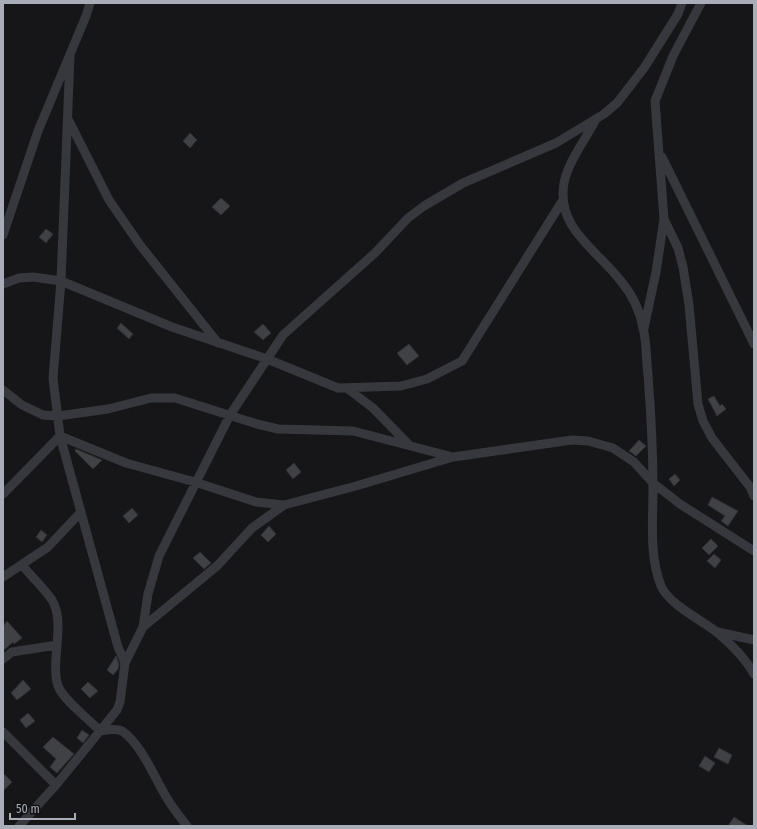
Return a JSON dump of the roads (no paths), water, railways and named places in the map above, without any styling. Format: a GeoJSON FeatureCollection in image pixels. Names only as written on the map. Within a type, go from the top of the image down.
{"type":"FeatureCollection","features":[{"type":"Feature","properties":{"kind":"street"},"geometry":{"type":"LineString","coordinates":[[3,235],[38,131],[70,56],[90,3]]}},
{"type":"Feature","properties":{"kind":"street"},"geometry":{"type":"LineString","coordinates":[[19,826],[56,785],[117,710],[120,702],[125,663],[143,626],[148,594],[159,556],[195,482],[230,416],[283,335],[375,253],[403,224],[424,206],[463,183],[556,143],[596,120],[617,103],[644,68],[678,14],[682,3]]}},
{"type":"Feature","properties":{"kind":"street"},"geometry":{"type":"LineString","coordinates":[[701,3],[672,56],[655,101],[664,219],[656,272],[644,329],[653,437],[652,544],[656,569],[662,588],[670,598],[714,631],[746,660],[754,674]]}},
{"type":"Feature","properties":{"kind":"street"},"geometry":{"type":"LineString","coordinates":[[70,56],[61,281],[53,378],[60,436],[118,647],[125,663]]}},
{"type":"Feature","properties":{"kind":"street"},"geometry":{"type":"LineString","coordinates":[[67,117],[109,200],[150,257],[218,343]]}},
{"type":"Feature","properties":{"kind":"street"},"geometry":{"type":"LineString","coordinates":[[596,120],[571,164],[564,182],[563,200],[570,224],[578,236],[620,280],[633,301],[644,329]]}},
{"type":"Feature","properties":{"kind":"street"},"geometry":{"type":"LineString","coordinates":[[659,153],[754,344]]}},
{"type":"Feature","properties":{"kind":"street"},"geometry":{"type":"LineString","coordinates":[[3,284],[19,278],[33,277],[61,281],[172,327],[267,359],[330,385],[348,389],[401,386],[427,379],[462,361],[563,200]]}},
{"type":"Feature","properties":{"kind":"street"},"geometry":{"type":"LineString","coordinates":[[664,219],[678,248],[683,267],[689,305],[700,410],[712,438],[752,484],[754,496]]}},
{"type":"Feature","properties":{"kind":"street"},"geometry":{"type":"LineString","coordinates":[[348,389],[373,408],[410,446]]}},
{"type":"Feature","properties":{"kind":"street"},"geometry":{"type":"LineString","coordinates":[[3,390],[22,405],[43,415],[58,416],[108,409],[150,398],[175,398],[230,416],[278,429],[352,431],[452,457]]}},
{"type":"Feature","properties":{"kind":"street"},"geometry":{"type":"LineString","coordinates":[[60,436],[126,463],[195,482],[256,502],[284,505],[356,486],[452,457],[533,447],[572,440],[588,441],[612,448],[634,462],[653,483],[680,504],[754,551]]}},
{"type":"Feature","properties":{"kind":"street"},"geometry":{"type":"LineString","coordinates":[[3,494],[60,436]]}},
{"type":"Feature","properties":{"kind":"street"},"geometry":{"type":"LineString","coordinates":[[143,626],[217,566],[252,528],[284,505]]}},
{"type":"Feature","properties":{"kind":"street"},"geometry":{"type":"LineString","coordinates":[[3,577],[48,547],[80,513]]}},
{"type":"Feature","properties":{"kind":"street"},"geometry":{"type":"LineString","coordinates":[[22,565],[52,601],[57,615],[56,645],[58,686],[64,696],[100,731]]}},
{"type":"Feature","properties":{"kind":"street"},"geometry":{"type":"LineString","coordinates":[[714,631],[754,640]]}},
{"type":"Feature","properties":{"kind":"street"},"geometry":{"type":"LineString","coordinates":[[3,660],[12,652],[56,645]]}},
{"type":"Feature","properties":{"kind":"street"},"geometry":{"type":"LineString","coordinates":[[100,731],[115,729],[121,731],[129,737],[149,766],[170,803],[187,826]]}},
{"type":"Feature","properties":{"kind":"street"},"geometry":{"type":"LineString","coordinates":[[4,735],[56,785]]}}]}
